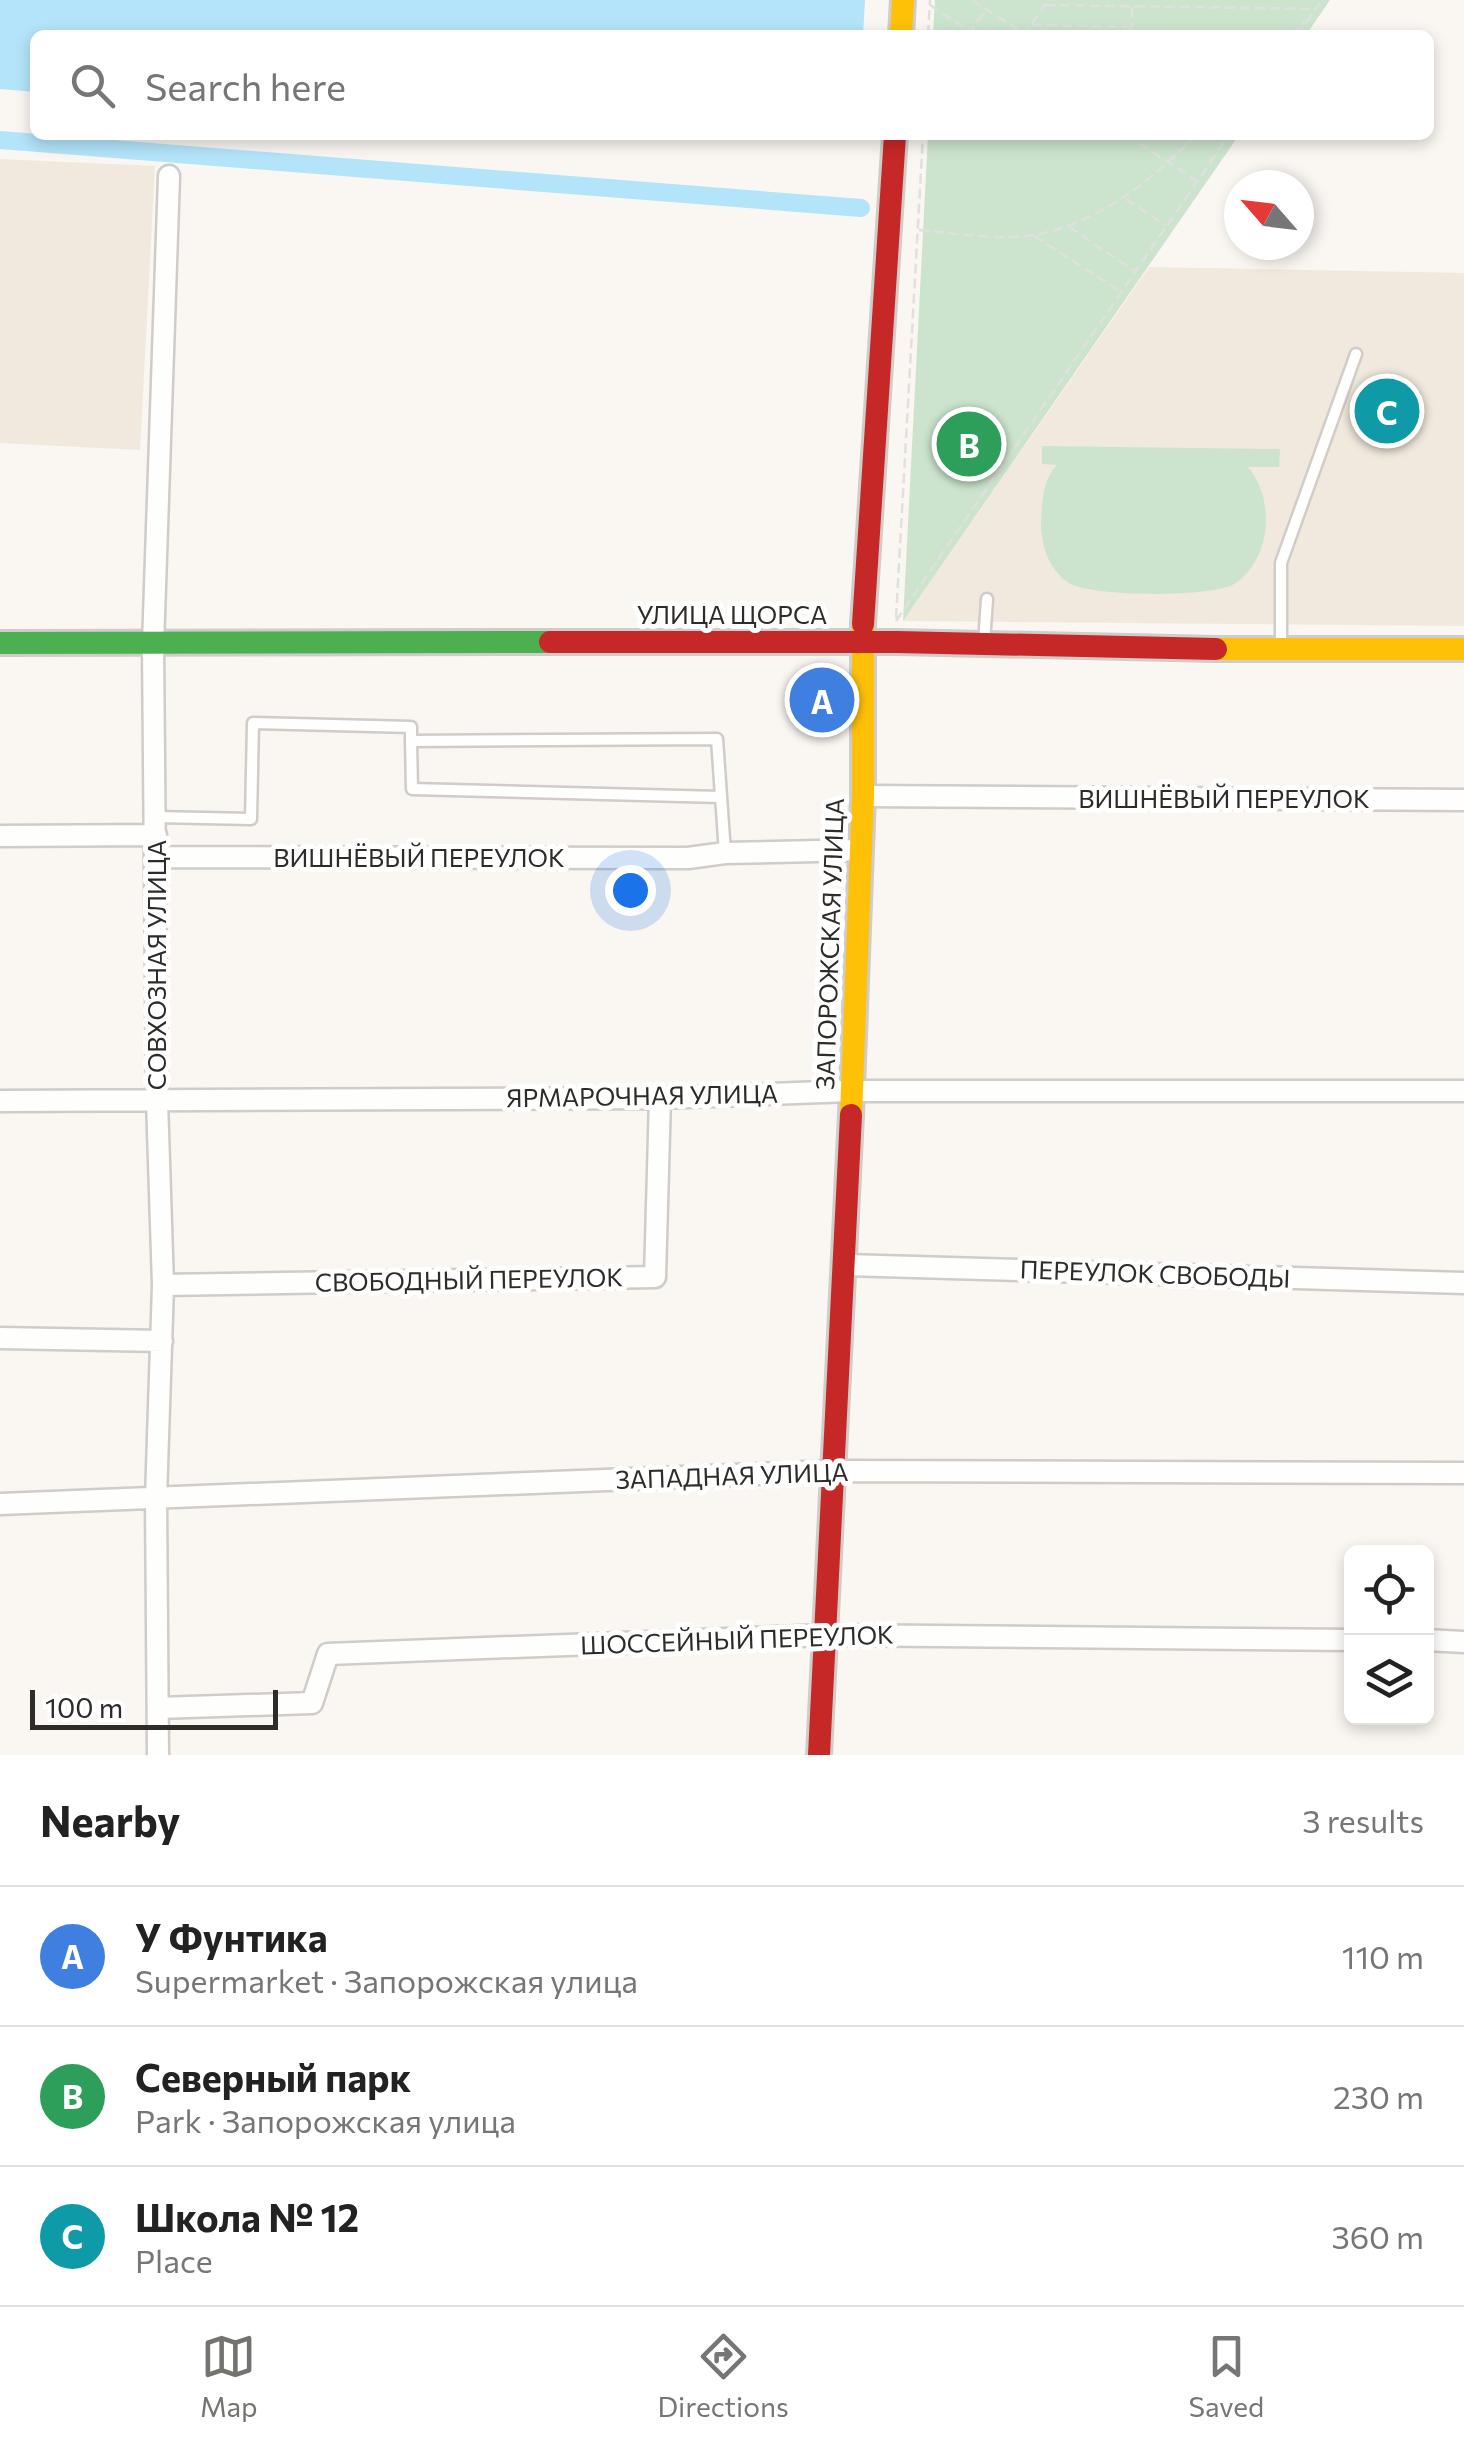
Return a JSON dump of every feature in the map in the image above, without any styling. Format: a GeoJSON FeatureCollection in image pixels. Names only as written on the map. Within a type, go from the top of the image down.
{"type":"FeatureCollection","features":[{"type":"Feature","properties":{"kind":"street"},"geometry":{"type":"LineString","coordinates":[[901,30],[904,0]]}},
{"type":"Feature","properties":{"kind":"street","name":"ЗАПОРОЖСКАЯ УЛИЦА"},"geometry":{"type":"LineString","coordinates":[[819,1755],[846,1264],[895,140]]}},
{"type":"Feature","properties":{"kind":"street","name":"СОВХОЗНАЯ УЛИЦА"},"geometry":{"type":"LineString","coordinates":[[158,1755],[156,1498],[163,1285],[157,1100],[153,644],[168,176]]}},
{"type":"Feature","properties":{"kind":"street","name":"УЛИЦА ЩОРСА"},"geometry":{"type":"LineString","coordinates":[[0,643],[872,642],[1281,650],[1464,649]]}},
{"type":"Feature","properties":{"kind":"street","name":"ВИШНЁВЫЙ ПЕРЕУЛОК"},"geometry":{"type":"LineString","coordinates":[[864,796],[1464,800]]}},
{"type":"Feature","properties":{"kind":"street","name":"ВИШНЁВЫЙ ПЕРЕУЛОК"},"geometry":{"type":"LineString","coordinates":[[0,836],[156,836],[668,858],[861,850]]}},
{"type":"Feature","properties":{"kind":"street","name":"ЯРМАРОЧНАЯ УЛИЦА"},"geometry":{"type":"LineString","coordinates":[[0,1100],[660,1098],[851,1091],[1464,1091]]}},
{"type":"Feature","properties":{"kind":"street","name":"СВОБОДНЫЙ ПЕРЕУЛОК"},"geometry":{"type":"LineString","coordinates":[[163,1285],[655,1278],[660,1098]]}},
{"type":"Feature","properties":{"kind":"street","name":"ПЕРЕУЛОК СВОБОДЫ"},"geometry":{"type":"LineString","coordinates":[[846,1264],[1464,1283]]}},
{"type":"Feature","properties":{"kind":"street"},"geometry":{"type":"LineString","coordinates":[[0,1338],[162,1341]]}},
{"type":"Feature","properties":{"kind":"street","name":"ЗАПАДНАЯ УЛИЦА"},"geometry":{"type":"LineString","coordinates":[[0,1504],[834,1471],[1464,1473]]}},
{"type":"Feature","properties":{"kind":"street","name":"ШОССЕЙНЫЙ ПЕРЕУЛОК"},"geometry":{"type":"LineString","coordinates":[[158,1708],[312,1702],[328,1654],[827,1635],[1344,1640]]}},
{"type":"Feature","properties":{"kind":"street"},"geometry":{"type":"LineString","coordinates":[[1434,1640],[1464,1642]]}},
{"type":"Feature","properties":{"kind":"lane"},"geometry":{"type":"LineString","coordinates":[[1281,650],[1281,563],[1356,354]]}},
{"type":"Feature","properties":{"kind":"lane"},"geometry":{"type":"LineString","coordinates":[[984,644],[987,599]]}},
{"type":"Feature","properties":{"kind":"lane"},"geometry":{"type":"LineString","coordinates":[[156,836],[252,819],[253,724],[411,727],[412,790],[720,797]]}},
{"type":"Feature","properties":{"kind":"lane"},"geometry":{"type":"LineString","coordinates":[[411,742],[717,739],[725,853]]}},
{"type":"Feature","properties":{"kind":"path"},"geometry":{"type":"LineString","coordinates":[[972,0],[1018,30]]}},
{"type":"Feature","properties":{"kind":"path"},"geometry":{"type":"LineString","coordinates":[[1028,30],[1048,0]]}},
{"type":"Feature","properties":{"kind":"path"},"geometry":{"type":"LineString","coordinates":[[1197,8],[1202,0]]}},
{"type":"Feature","properties":{"kind":"path"},"geometry":{"type":"LineString","coordinates":[[1299,30],[1322,0]]}},
{"type":"Feature","properties":{"kind":"path"},"geometry":{"type":"LineString","coordinates":[[930,2],[966,30]]}},
{"type":"Feature","properties":{"kind":"path"},"geometry":{"type":"LineString","coordinates":[[928,30],[930,2]]}},
{"type":"Feature","properties":{"kind":"path"},"geometry":{"type":"LineString","coordinates":[[1044,5],[1315,10]]}},
{"type":"Feature","properties":{"kind":"path"},"geometry":{"type":"LineString","coordinates":[[1031,26],[1132,27],[1132,6]]}},
{"type":"Feature","properties":{"kind":"path"},"geometry":{"type":"LineString","coordinates":[[972,30],[985,8]]}},
{"type":"Feature","properties":{"kind":"path"},"geometry":{"type":"LineString","coordinates":[[896,621],[923,140]]}},
{"type":"Feature","properties":{"kind":"path"},"geometry":{"type":"LineString","coordinates":[[1135,140],[1198,181]]}},
{"type":"Feature","properties":{"kind":"path"},"geometry":{"type":"LineString","coordinates":[[918,230],[1009,237],[1067,226],[1124,198],[1191,140]]}},
{"type":"Feature","properties":{"kind":"path"},"geometry":{"type":"LineString","coordinates":[[872,642],[896,621],[1226,140]]}},
{"type":"Feature","properties":{"kind":"path"},"geometry":{"type":"LineString","coordinates":[[1124,198],[1167,226]]}},
{"type":"Feature","properties":{"kind":"path"},"geometry":{"type":"LineString","coordinates":[[1067,226],[1136,272]]}},
{"type":"Feature","properties":{"kind":"path"},"geometry":{"type":"LineString","coordinates":[[1033,235],[1122,292]]}},
{"type":"Feature","properties":{"kind":"shaded area"},"geometry":{"type":"Polygon","coordinates":[[[0,159],[155,166],[140,450],[0,443],[0,159]]]}},
{"type":"Feature","properties":{"kind":"shaded area"},"geometry":{"type":"Polygon","coordinates":[[[1149,267],[1464,273],[1464,626],[903,621],[1149,267]]]}},
{"type":"Feature","properties":{"kind":"green space"},"geometry":{"type":"Polygon","coordinates":[[[935,0],[1330,0],[1309,30],[933,30],[935,0]]]}},
{"type":"Feature","properties":{"kind":"green space"},"geometry":{"type":"Polygon","coordinates":[[[928,140],[1236,140],[903,621],[928,140]]]}},
{"type":"Feature","properties":{"kind":"green space"},"geometry":{"type":"Polygon","coordinates":[[[1042,446],[1280,449],[1279,467],[1248,467],[1257,480],[1266,511],[1263,543],[1257,558],[1236,583],[1204,591],[1126,593],[1069,583],[1051,564],[1043,540],[1044,492],[1057,465],[1042,464],[1042,446]]]}},
{"type":"Feature","properties":{"kind":"water"},"geometry":{"type":"Polygon","coordinates":[[[0,0],[865,0],[863,30],[30,30],[30,92],[0,89],[0,0]]]}},
{"type":"Feature","properties":{"kind":"waterway"},"geometry":{"type":"LineString","coordinates":[[0,140],[861,208]]}},
{"type":"Feature","properties":{"kind":"traffic: fast"},"geometry":{"type":"LineString","coordinates":[[0,643],[550,642]]}},
{"type":"Feature","properties":{"kind":"traffic: slow"},"geometry":{"type":"LineString","coordinates":[[901,30],[903,0]]}},
{"type":"Feature","properties":{"kind":"traffic: slow"},"geometry":{"type":"LineString","coordinates":[[851,1115],[863,796],[863,624]]}},
{"type":"Feature","properties":{"kind":"traffic: slow"},"geometry":{"type":"LineString","coordinates":[[1216,649],[1464,649]]}},
{"type":"Feature","properties":{"kind":"traffic: jam"},"geometry":{"type":"LineString","coordinates":[[863,624],[895,140]]}},
{"type":"Feature","properties":{"kind":"traffic: jam"},"geometry":{"type":"LineString","coordinates":[[550,642],[897,642],[1216,649]]}},
{"type":"Feature","properties":{"kind":"traffic: jam"},"geometry":{"type":"LineString","coordinates":[[819,1755],[851,1115]]}},
{"type":"Feature","properties":{"kind":"place","name":"Школа № 12"},"geometry":{"type":"Point","coordinates":[1387,411]}},
{"type":"Feature","properties":{"kind":"place","name":"Северный парк"},"geometry":{"type":"Point","coordinates":[969,444]}},
{"type":"Feature","properties":{"kind":"place","name":"У Фунтика"},"geometry":{"type":"Point","coordinates":[822,700]}}]}
